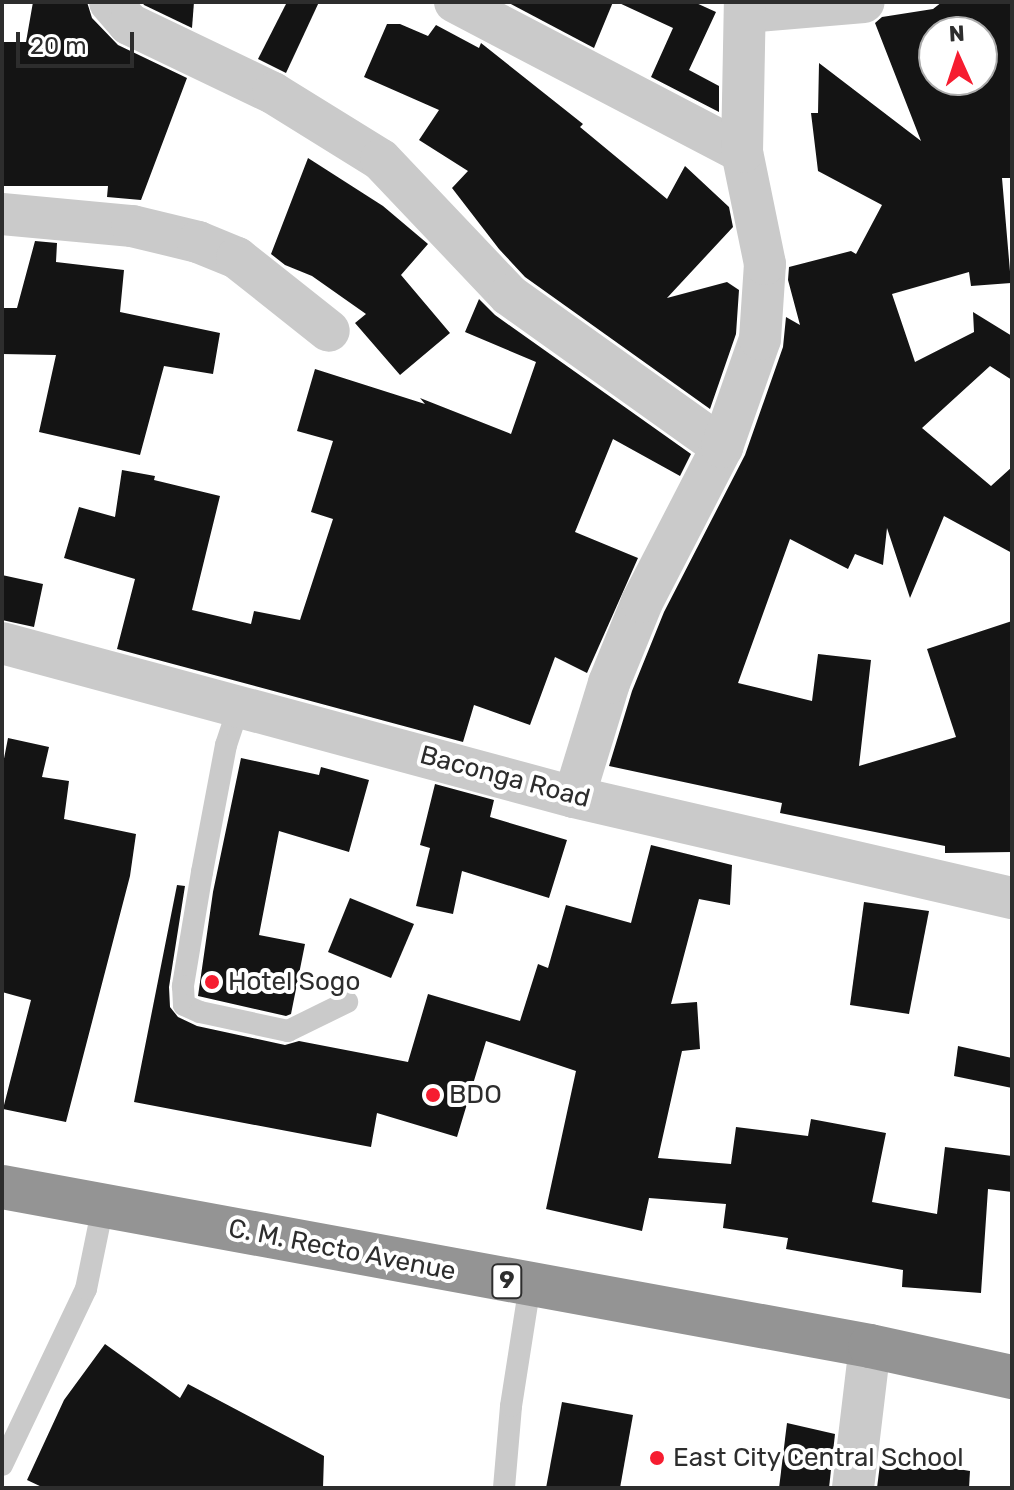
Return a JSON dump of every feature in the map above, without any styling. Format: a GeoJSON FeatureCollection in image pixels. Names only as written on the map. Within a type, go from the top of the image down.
{"type":"FeatureCollection","features":[{"type":"Feature","properties":{"kind":"highway","name":"C. M. Recto Avenue"},"geometry":{"type":"LineString","coordinates":[[2,1187],[870,1346],[1012,1377]]}},
{"type":"Feature","properties":{"kind":"street"},"geometry":{"type":"LineString","coordinates":[[110,2],[129,24],[273,93],[381,160],[509,295],[722,447]]}},
{"type":"Feature","properties":{"kind":"street"},"geometry":{"type":"LineString","coordinates":[[455,2],[742,152]]}},
{"type":"Feature","properties":{"kind":"street"},"geometry":{"type":"LineString","coordinates":[[574,797],[609,683],[642,602],[722,447],[760,339],[765,297],[758,222],[742,152],[745,7],[864,2]]}},
{"type":"Feature","properties":{"kind":"street"},"geometry":{"type":"LineString","coordinates":[[2,214],[132,226],[198,242],[237,258],[329,331]]}},
{"type":"Feature","properties":{"kind":"street","name":"Baconga Road"},"geometry":{"type":"LineString","coordinates":[[2,643],[574,797],[1012,898]]}},
{"type":"Feature","properties":{"kind":"street"},"geometry":{"type":"LineString","coordinates":[[853,1488],[870,1346]]}},
{"type":"Feature","properties":{"kind":"lane"},"geometry":{"type":"LineString","coordinates":[[239,706],[226,745],[202,872],[183,986],[184,1005],[200,1012],[288,1031],[347,1002]]}},
{"type":"Feature","properties":{"kind":"lane"},"geometry":{"type":"LineString","coordinates":[[2,1465],[86,1289],[103,1206]]}},
{"type":"Feature","properties":{"kind":"lane"},"geometry":{"type":"LineString","coordinates":[[504,1488],[511,1406],[530,1285]]}},
{"type":"Feature","properties":{"kind":"building"},"geometry":{"type":"Polygon","coordinates":[[[33,2],[87,2],[92,18],[118,45],[187,78],[141,200],[107,197],[108,186],[2,186],[2,42],[26,42],[33,2]]]}},
{"type":"Feature","properties":{"kind":"building"},"geometry":{"type":"Polygon","coordinates":[[[142,2],[194,2],[192,28],[144,5],[142,2]]]}},
{"type":"Feature","properties":{"kind":"building"},"geometry":{"type":"Polygon","coordinates":[[[287,2],[319,2],[286,73],[258,59],[287,2]]]}},
{"type":"Feature","properties":{"kind":"building"},"geometry":{"type":"Polygon","coordinates":[[[507,2],[613,2],[594,48],[507,2]]]}},
{"type":"Feature","properties":{"kind":"building"},"geometry":{"type":"Polygon","coordinates":[[[617,2],[694,2],[716,12],[689,70],[719,86],[719,112],[651,77],[673,28],[617,2]]]}},
{"type":"Feature","properties":{"kind":"building"},"geometry":{"type":"Polygon","coordinates":[[[942,2],[1012,2],[1012,178],[1002,178],[1011,283],[971,286],[969,272],[892,294],[915,362],[974,332],[973,312],[1012,336],[1012,380],[990,366],[922,428],[991,486],[1012,467],[1012,553],[944,516],[910,598],[887,528],[883,565],[855,554],[848,569],[790,539],[738,683],[812,701],[818,654],[871,660],[859,766],[956,737],[927,649],[1012,621],[1012,852],[945,853],[945,846],[780,813],[782,803],[609,766],[632,691],[664,612],[745,455],[783,347],[786,317],[800,325],[788,280],[789,267],[851,251],[856,254],[882,205],[818,171],[811,113],[818,113],[819,63],[921,141],[875,23],[882,17],[933,9],[942,2]]]}},
{"type":"Feature","properties":{"kind":"building"},"geometry":{"type":"Polygon","coordinates":[[[387,24],[400,24],[428,36],[436,25],[479,48],[481,43],[583,124],[580,127],[667,199],[685,166],[729,207],[733,227],[667,298],[727,282],[739,290],[736,334],[710,409],[525,277],[499,249],[452,188],[468,171],[419,140],[439,110],[364,77],[387,24]]]}},
{"type":"Feature","properties":{"kind":"building"},"geometry":{"type":"Polygon","coordinates":[[[308,158],[383,206],[428,244],[401,275],[450,333],[400,375],[355,323],[366,314],[312,276],[285,265],[271,254],[308,158]]]}},
{"type":"Feature","properties":{"kind":"building"},"geometry":{"type":"Polygon","coordinates":[[[35,241],[57,243],[56,262],[124,270],[120,312],[220,333],[213,374],[164,366],[140,455],[39,432],[56,355],[2,354],[2,308],[17,308],[35,241]]]}},
{"type":"Feature","properties":{"kind":"building"},"geometry":{"type":"Polygon","coordinates":[[[479,299],[495,315],[691,454],[680,476],[613,439],[575,532],[638,558],[587,673],[555,657],[530,725],[474,705],[463,742],[117,649],[135,579],[64,558],[79,507],[115,517],[122,470],[155,476],[154,480],[220,496],[192,610],[251,624],[254,611],[300,620],[333,519],[311,512],[333,441],[297,431],[315,369],[425,404],[420,398],[511,434],[536,362],[465,332],[479,299]]]}},
{"type":"Feature","properties":{"kind":"building"},"geometry":{"type":"Polygon","coordinates":[[[2,575],[43,584],[34,627],[2,620],[2,575]]]}},
{"type":"Feature","properties":{"kind":"building"},"geometry":{"type":"Polygon","coordinates":[[[8,738],[49,747],[42,777],[69,781],[64,819],[136,834],[130,876],[66,1122],[3,1109],[31,1000],[2,992],[2,769],[8,738]]]}},
{"type":"Feature","properties":{"kind":"building"},"geometry":{"type":"Polygon","coordinates":[[[241,758],[319,775],[321,767],[369,780],[349,852],[279,831],[259,935],[305,944],[291,1014],[286,1016],[198,996],[213,892],[241,758]]]}},
{"type":"Feature","properties":{"kind":"building"},"geometry":{"type":"Polygon","coordinates":[[[435,784],[494,800],[490,817],[567,840],[549,898],[462,871],[453,914],[416,906],[430,848],[420,845],[435,784]]]}},
{"type":"Feature","properties":{"kind":"building"},"geometry":{"type":"Polygon","coordinates":[[[651,845],[732,865],[730,905],[699,899],[671,1004],[697,1002],[700,1049],[682,1051],[658,1158],[731,1164],[736,1127],[808,1136],[811,1119],[886,1133],[872,1202],[937,1214],[945,1147],[1012,1156],[1012,1192],[988,1189],[981,1293],[902,1287],[903,1270],[786,1249],[788,1238],[723,1228],[726,1204],[649,1198],[642,1231],[546,1209],[576,1071],[486,1041],[457,1137],[377,1113],[371,1147],[134,1102],[177,885],[185,886],[169,987],[170,1007],[178,1017],[197,1026],[285,1045],[299,1041],[408,1062],[428,994],[520,1021],[538,964],[548,968],[566,905],[631,923],[651,845]]]}},
{"type":"Feature","properties":{"kind":"building"},"geometry":{"type":"Polygon","coordinates":[[[350,898],[414,924],[391,978],[328,952],[350,898]]]}},
{"type":"Feature","properties":{"kind":"building"},"geometry":{"type":"Polygon","coordinates":[[[864,902],[929,911],[909,1014],[850,1005],[864,902]]]}},
{"type":"Feature","properties":{"kind":"building"},"geometry":{"type":"Polygon","coordinates":[[[958,1046],[1012,1058],[1012,1088],[954,1076],[958,1046]]]}},
{"type":"Feature","properties":{"kind":"building"},"geometry":{"type":"Polygon","coordinates":[[[105,1344],[180,1398],[188,1384],[324,1456],[323,1488],[44,1488],[27,1480],[64,1400],[105,1344]]]}},
{"type":"Feature","properties":{"kind":"building"},"geometry":{"type":"Polygon","coordinates":[[[562,1402],[633,1415],[620,1488],[546,1488],[562,1402]]]}},
{"type":"Feature","properties":{"kind":"building"},"geometry":{"type":"Polygon","coordinates":[[[787,1423],[835,1434],[829,1488],[779,1488],[787,1423]]]}},
{"type":"Feature","properties":{"kind":"building"},"geometry":{"type":"Polygon","coordinates":[[[881,1456],[970,1471],[969,1488],[877,1488],[881,1456]]]}},
{"type":"Feature","properties":{"kind":"place","name":"Hotel Sogo"},"geometry":{"type":"Point","coordinates":[212,982]}},
{"type":"Feature","properties":{"kind":"place","name":"BDO"},"geometry":{"type":"Point","coordinates":[433,1095]}},
{"type":"Feature","properties":{"kind":"place","name":"East City Central School"},"geometry":{"type":"Point","coordinates":[657,1458]}}]}
